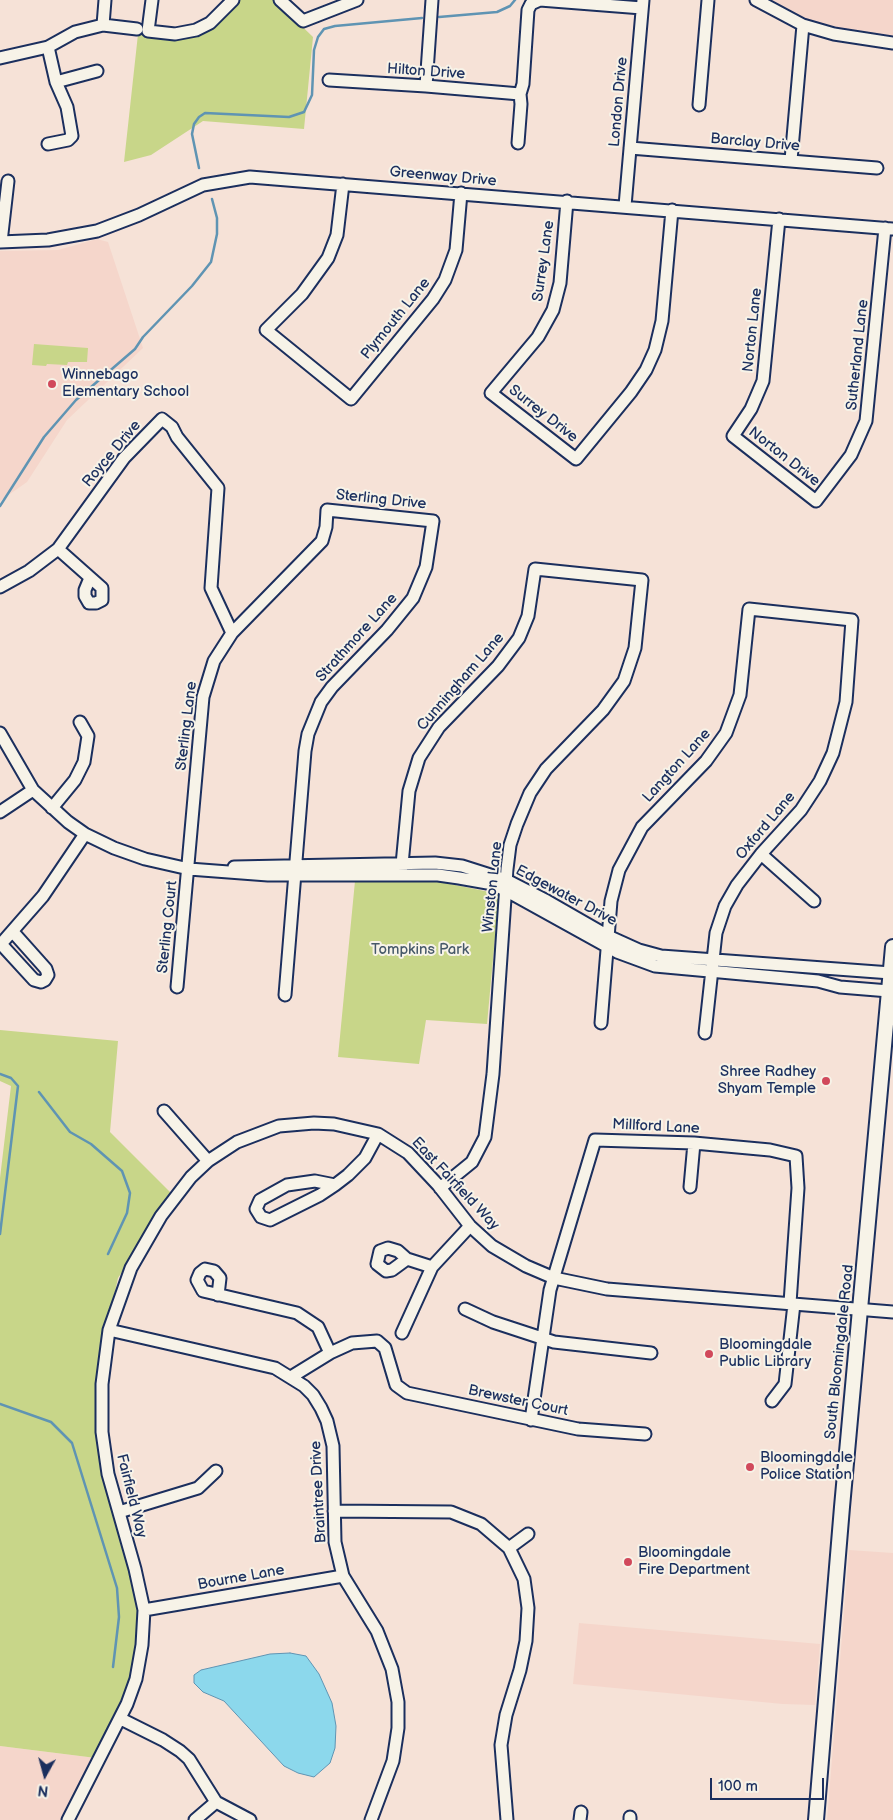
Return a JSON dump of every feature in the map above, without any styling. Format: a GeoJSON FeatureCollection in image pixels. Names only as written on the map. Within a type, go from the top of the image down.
{"type":"FeatureCollection","features":[{"type":"Feature","properties":{"kind":"main road","name":"South Bloomingdale Road"},"geometry":{"type":"LineString","coordinates":[[816,1820],[842,1507],[893,948]]}},
{"type":"Feature","properties":{"kind":"street"},"geometry":{"type":"LineString","coordinates":[[103,25],[105,0]]}},
{"type":"Feature","properties":{"kind":"street"},"geometry":{"type":"LineString","coordinates":[[142,30],[152,0]]}},
{"type":"Feature","properties":{"kind":"street"},"geometry":{"type":"LineString","coordinates":[[0,58],[48,47],[75,32],[103,25],[175,34],[196,30],[210,23],[233,0]]}},
{"type":"Feature","properties":{"kind":"street"},"geometry":{"type":"LineString","coordinates":[[280,0],[303,21],[357,0]]}},
{"type":"Feature","properties":{"kind":"street"},"geometry":{"type":"LineString","coordinates":[[426,86],[432,0]]}},
{"type":"Feature","properties":{"kind":"street"},"geometry":{"type":"LineString","coordinates":[[518,143],[520,94],[523,84],[528,10],[531,4],[540,0],[643,4]]}},
{"type":"Feature","properties":{"kind":"street"},"geometry":{"type":"LineString","coordinates":[[699,106],[708,0]]}},
{"type":"Feature","properties":{"kind":"street"},"geometry":{"type":"LineString","coordinates":[[756,0],[803,25],[834,34],[893,43]]}},
{"type":"Feature","properties":{"kind":"street","name":"London Drive"},"geometry":{"type":"LineString","coordinates":[[626,206],[643,4]]}},
{"type":"Feature","properties":{"kind":"street"},"geometry":{"type":"LineString","coordinates":[[791,160],[803,25]]}},
{"type":"Feature","properties":{"kind":"street"},"geometry":{"type":"LineString","coordinates":[[48,47],[56,82],[67,107],[72,136],[68,140],[48,144]]}},
{"type":"Feature","properties":{"kind":"street"},"geometry":{"type":"LineString","coordinates":[[56,82],[97,71]]}},
{"type":"Feature","properties":{"kind":"street","name":"Hilton Drive"},"geometry":{"type":"LineString","coordinates":[[329,80],[520,94]]}},
{"type":"Feature","properties":{"kind":"street","name":"Barclay Drive"},"geometry":{"type":"LineString","coordinates":[[630,148],[877,168]]}},
{"type":"Feature","properties":{"kind":"street","name":"Greenway Drive"},"geometry":{"type":"LineString","coordinates":[[1,242],[48,240],[97,231],[139,215],[203,185],[224,180],[260,177],[889,228]]}},
{"type":"Feature","properties":{"kind":"street"},"geometry":{"type":"LineString","coordinates":[[1,242],[8,181]]}},
{"type":"Feature","properties":{"kind":"street","name":"Plymouth Lane"},"geometry":{"type":"LineString","coordinates":[[343,184],[337,235],[328,258],[302,294],[266,330],[350,398],[419,317],[445,280],[456,250],[461,193]]}},
{"type":"Feature","properties":{"kind":"street","name":"Surrey Lane"},"geometry":{"type":"LineString","coordinates":[[491,393],[538,337],[553,310],[560,283],[567,202]]}},
{"type":"Feature","properties":{"kind":"street","name":"Surrey Drive"},"geometry":{"type":"LineString","coordinates":[[491,393],[576,459],[640,379],[655,350],[662,320],[672,210]]}},
{"type":"Feature","properties":{"kind":"street","name":"Norton Lane"},"geometry":{"type":"LineString","coordinates":[[733,436],[751,408],[763,381],[779,219]]}},
{"type":"Feature","properties":{"kind":"street","name":"Sutherland Lane"},"geometry":{"type":"LineString","coordinates":[[816,502],[851,455],[866,421],[889,228]]}},
{"type":"Feature","properties":{"kind":"street","name":"Royce Drive"},"geometry":{"type":"LineString","coordinates":[[0,587],[29,571],[58,550],[112,474],[162,419],[172,427],[177,437],[218,488],[211,588],[232,633]]}},
{"type":"Feature","properties":{"kind":"street","name":"Norton Drive"},"geometry":{"type":"LineString","coordinates":[[733,436],[816,502]]}},
{"type":"Feature","properties":{"kind":"street","name":"Sterling Drive"},"geometry":{"type":"LineString","coordinates":[[327,510],[433,521]]}},
{"type":"Feature","properties":{"kind":"street","name":"Sterling Lane"},"geometry":{"type":"LineString","coordinates":[[189,869],[203,697],[214,661],[232,633],[322,540],[326,527],[327,510]]}},
{"type":"Feature","properties":{"kind":"street","name":"Strathmore Lane"},"geometry":{"type":"LineString","coordinates":[[285,995],[305,751],[313,718],[332,687],[387,630],[413,598],[426,567],[433,521]]}},
{"type":"Feature","properties":{"kind":"street"},"geometry":{"type":"LineString","coordinates":[[58,550],[90,578]]}},
{"type":"Feature","properties":{"kind":"street","name":"Winston Lane"},"geometry":{"type":"LineString","coordinates":[[440,1188],[472,1162],[485,1137],[493,1074],[510,845],[530,793],[546,769],[615,696],[626,676],[635,648],[642,580],[535,569]]}},
{"type":"Feature","properties":{"kind":"street","name":"Cunningham Lane"},"geometry":{"type":"LineString","coordinates":[[401,870],[408,797],[419,758],[439,727],[498,666],[519,638],[528,616],[535,569]]}},
{"type":"Feature","properties":{"kind":"street","name":"Oxford Lane"},"geometry":{"type":"LineString","coordinates":[[705,1033],[716,933],[725,906],[737,885],[761,854],[801,810],[820,781],[833,753],[846,702],[852,620],[749,608]]}},
{"type":"Feature","properties":{"kind":"street","name":"Langton Lane"},"geometry":{"type":"LineString","coordinates":[[601,1023],[614,885],[633,841],[642,827],[706,761],[718,746],[731,723],[740,695],[749,608]]}},
{"type":"Feature","properties":{"kind":"street"},"geometry":{"type":"LineString","coordinates":[[52,808],[75,780],[84,762],[88,736],[80,722]]}},
{"type":"Feature","properties":{"kind":"street","name":"Edgewater Drive"},"geometry":{"type":"LineString","coordinates":[[0,733],[33,790],[52,808],[85,834],[114,848],[145,859],[189,869],[226,870],[235,866],[295,870],[401,870],[435,863],[462,866],[547,901],[608,941],[661,956],[712,967],[818,981],[840,987],[889,991]]}},
{"type":"Feature","properties":{"kind":"street"},"geometry":{"type":"LineString","coordinates":[[0,812],[33,790]]}},
{"type":"Feature","properties":{"kind":"street"},"geometry":{"type":"LineString","coordinates":[[13,932],[46,969],[48,975],[45,980],[41,982],[34,980],[0,944],[44,896],[85,834]]}},
{"type":"Feature","properties":{"kind":"street"},"geometry":{"type":"LineString","coordinates":[[761,854],[814,901]]}},
{"type":"Feature","properties":{"kind":"street","name":"Sterling Court"},"geometry":{"type":"LineString","coordinates":[[177,987],[189,869]]}},
{"type":"Feature","properties":{"kind":"street","name":"Edgewater Drive"},"geometry":{"type":"LineString","coordinates":[[712,967],[820,970],[842,968],[891,973]]}},
{"type":"Feature","properties":{"kind":"street"},"geometry":{"type":"LineString","coordinates":[[164,1111],[208,1161]]}},
{"type":"Feature","properties":{"kind":"street","name":"East Fairfield Way"},"geometry":{"type":"LineString","coordinates":[[208,1161],[237,1142],[286,1125],[334,1124],[378,1134],[408,1153],[440,1188],[470,1226],[511,1258],[554,1278],[607,1289],[861,1311],[893,1312]]}},
{"type":"Feature","properties":{"kind":"street"},"geometry":{"type":"LineString","coordinates":[[335,1185],[314,1181],[288,1185],[275,1190],[257,1204],[258,1213],[266,1219],[276,1218],[335,1185],[348,1176],[365,1158],[378,1134]]}},
{"type":"Feature","properties":{"kind":"street","name":"Millford Lane"},"geometry":{"type":"LineString","coordinates":[[531,1420],[554,1278],[594,1137],[694,1143],[798,1154],[792,1304],[785,1384],[772,1401]]}},
{"type":"Feature","properties":{"kind":"street"},"geometry":{"type":"LineString","coordinates":[[690,1187],[694,1143]]}},
{"type":"Feature","properties":{"kind":"street","name":"Fairfield Way"},"geometry":{"type":"LineString","coordinates":[[68,1820],[82,1790],[121,1719],[139,1667],[144,1610],[108,1474],[102,1418],[102,1384],[109,1330],[124,1285],[144,1244],[175,1197],[208,1161]]}},
{"type":"Feature","properties":{"kind":"street"},"geometry":{"type":"LineString","coordinates":[[402,1333],[432,1267],[470,1226]]}},
{"type":"Feature","properties":{"kind":"street"},"geometry":{"type":"LineString","coordinates":[[407,1259],[432,1267]]}},
{"type":"Feature","properties":{"kind":"street"},"geometry":{"type":"LineString","coordinates":[[218,1295],[291,1312],[307,1318],[318,1327],[330,1353],[292,1377]]}},
{"type":"Feature","properties":{"kind":"street"},"geometry":{"type":"LineString","coordinates":[[465,1309],[493,1322],[543,1339],[575,1346],[651,1353]]}},
{"type":"Feature","properties":{"kind":"street","name":"Braintree Drive"},"geometry":{"type":"LineString","coordinates":[[109,1330],[260,1363],[292,1377],[313,1395],[327,1420],[334,1454],[335,1542],[343,1576],[377,1631],[392,1669],[398,1702],[397,1736],[393,1760],[371,1820]]}},
{"type":"Feature","properties":{"kind":"street","name":"Brewster Court"},"geometry":{"type":"LineString","coordinates":[[330,1353],[352,1343],[367,1340],[381,1342],[393,1380],[400,1390],[407,1393],[531,1420],[578,1428],[645,1434]]}},
{"type":"Feature","properties":{"kind":"street"},"geometry":{"type":"LineString","coordinates":[[119,1512],[198,1488],[216,1471]]}},
{"type":"Feature","properties":{"kind":"street"},"geometry":{"type":"LineString","coordinates":[[334,1511],[451,1512],[481,1524],[509,1548],[524,1580],[528,1608],[526,1641],[520,1670],[506,1714],[501,1745],[506,1820]]}},
{"type":"Feature","properties":{"kind":"street"},"geometry":{"type":"LineString","coordinates":[[509,1548],[528,1534]]}},
{"type":"Feature","properties":{"kind":"street","name":"Bourne Lane"},"geometry":{"type":"LineString","coordinates":[[144,1610],[343,1576]]}},
{"type":"Feature","properties":{"kind":"street"},"geometry":{"type":"LineString","coordinates":[[121,1719],[163,1740],[189,1759],[216,1802],[250,1820]]}},
{"type":"Feature","properties":{"kind":"street"},"geometry":{"type":"LineString","coordinates":[[195,1820],[216,1802]]}},
{"type":"Feature","properties":{"kind":"shaded area"},"geometry":{"type":"Polygon","coordinates":[[[762,0],[893,0],[893,39],[819,27],[762,0]]]}},
{"type":"Feature","properties":{"kind":"shaded area","name":"Winnebago Elementary School"},"geometry":{"type":"Polygon","coordinates":[[[97,239],[108,242],[143,348],[67,420],[27,482],[0,501],[0,251],[58,250],[97,239]]]}},
{"type":"Feature","properties":{"kind":"shaded area"},"geometry":{"type":"Polygon","coordinates":[[[849,1550],[893,1553],[893,1820],[827,1820],[849,1550]]]}},
{"type":"Feature","properties":{"kind":"shaded area"},"geometry":{"type":"Polygon","coordinates":[[[579,1623],[820,1644],[815,1705],[783,1704],[573,1684],[579,1623]]]}},
{"type":"Feature","properties":{"kind":"shaded area"},"geometry":{"type":"Polygon","coordinates":[[[0,1746],[96,1758],[66,1820],[0,1820],[0,1746]]]}},
{"type":"Feature","properties":{"kind":"green space"},"geometry":{"type":"Polygon","coordinates":[[[230,0],[275,0],[313,37],[304,129],[203,121],[151,155],[124,162],[139,25],[176,30],[209,22],[230,0]]]}},
{"type":"Feature","properties":{"kind":"green space"},"geometry":{"type":"Polygon","coordinates":[[[34,344],[88,348],[87,362],[68,362],[67,365],[32,365],[34,344]]]}},
{"type":"Feature","properties":{"kind":"green space","name":"Tompkins Park"},"geometry":{"type":"Polygon","coordinates":[[[431,880],[499,894],[487,1024],[426,1020],[419,1064],[338,1057],[355,881],[431,880]]]}},
{"type":"Feature","properties":{"kind":"green space"},"geometry":{"type":"Polygon","coordinates":[[[0,1030],[118,1041],[110,1132],[173,1195],[118,1278],[100,1359],[99,1428],[141,1611],[130,1691],[96,1758],[0,1746],[0,1178],[11,1086],[0,1081],[0,1030]]]}},
{"type":"Feature","properties":{"kind":"water"},"geometry":{"type":"Polygon","coordinates":[[[290,1653],[306,1656],[319,1674],[332,1703],[336,1726],[335,1748],[330,1763],[314,1777],[298,1773],[284,1766],[224,1701],[203,1692],[194,1683],[194,1675],[201,1670],[270,1654],[290,1653]]]}},
{"type":"Feature","properties":{"kind":"waterway"},"geometry":{"type":"LineString","coordinates":[[439,17],[497,12],[510,6],[515,0]]}},
{"type":"Feature","properties":{"kind":"waterway"},"geometry":{"type":"LineString","coordinates":[[199,168],[192,134],[194,124],[205,113],[289,117],[304,112],[312,95],[314,50],[318,37],[324,29],[335,26],[422,18]]}},
{"type":"Feature","properties":{"kind":"waterway"},"geometry":{"type":"LineString","coordinates":[[0,506],[44,437],[76,400],[135,349],[143,337],[192,286],[211,262],[217,234],[217,218],[212,199]]}},
{"type":"Feature","properties":{"kind":"waterway"},"geometry":{"type":"LineString","coordinates":[[0,1074],[11,1078],[18,1086],[0,1234]]}},
{"type":"Feature","properties":{"kind":"waterway"},"geometry":{"type":"LineString","coordinates":[[39,1092],[70,1132],[91,1144],[122,1171],[130,1193],[127,1213],[108,1254]]}},
{"type":"Feature","properties":{"kind":"waterway"},"geometry":{"type":"LineString","coordinates":[[0,1404],[51,1422],[72,1443],[117,1588],[119,1617],[113,1667]]}},
{"type":"Feature","properties":{"kind":"place","name":"Winnebago Elementary School"},"geometry":{"type":"Point","coordinates":[52,384]}},
{"type":"Feature","properties":{"kind":"place","name":"Shree Radhey Shyam Temple"},"geometry":{"type":"Point","coordinates":[826,1081]}},
{"type":"Feature","properties":{"kind":"place","name":"Bloomingdale Public Library"},"geometry":{"type":"Point","coordinates":[709,1354]}},
{"type":"Feature","properties":{"kind":"place","name":"Bloomingdale Police Station"},"geometry":{"type":"Point","coordinates":[750,1467]}},
{"type":"Feature","properties":{"kind":"place","name":"Bloomingdale Fire Department"},"geometry":{"type":"Point","coordinates":[628,1562]}}]}
